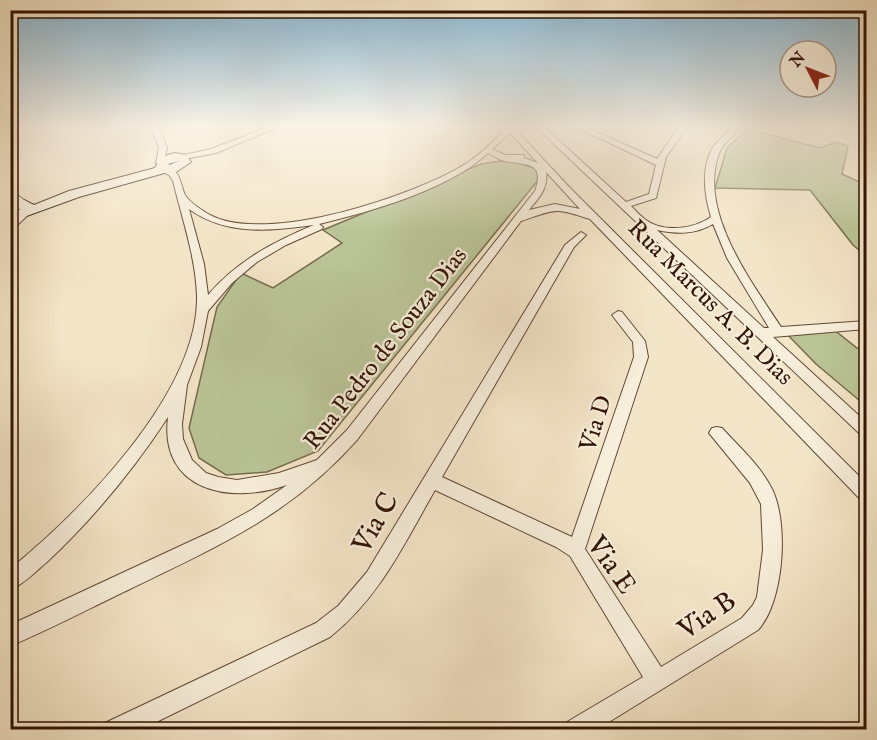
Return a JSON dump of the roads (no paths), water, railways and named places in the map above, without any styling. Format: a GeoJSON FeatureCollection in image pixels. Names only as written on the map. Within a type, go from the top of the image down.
{"type":"FeatureCollection","features":[{"type":"Feature","properties":{"kind":"street"},"geometry":{"type":"LineString","coordinates":[[162,162],[162,166]]}},
{"type":"Feature","properties":{"kind":"street"},"geometry":{"type":"LineString","coordinates":[[10,229],[20,210],[179,162]]}},
{"type":"Feature","properties":{"kind":"street"},"geometry":{"type":"LineString","coordinates":[[177,182],[181,162]]}},
{"type":"Feature","properties":{"kind":"street"},"geometry":{"type":"LineString","coordinates":[[202,310],[220,286],[252,259],[289,239],[446,176],[474,162]]}},
{"type":"Feature","properties":{"kind":"street"},"geometry":{"type":"LineString","coordinates":[[471,164],[485,162]]}},
{"type":"Feature","properties":{"kind":"street"},"geometry":{"type":"LineString","coordinates":[[525,162],[533,164],[543,173],[544,180],[538,192],[540,201],[551,206]]}},
{"type":"Feature","properties":{"kind":"street","name":"Rua Marcus A. B. Dias"},"geometry":{"type":"LineString","coordinates":[[540,162],[867,494]]}},
{"type":"Feature","properties":{"kind":"street"},"geometry":{"type":"LineString","coordinates":[[577,162],[867,431]]}},
{"type":"Feature","properties":{"kind":"street"},"geometry":{"type":"LineString","coordinates":[[624,205],[653,196],[660,164],[655,162]]}},
{"type":"Feature","properties":{"kind":"street"},"geometry":{"type":"LineString","coordinates":[[711,162],[709,179],[715,218],[737,264],[778,332]]}},
{"type":"Feature","properties":{"kind":"street"},"geometry":{"type":"LineString","coordinates":[[10,581],[64,533],[139,447],[181,382],[192,354],[202,310],[199,275],[177,182],[172,174],[162,166]]}},
{"type":"Feature","properties":{"kind":"street"},"geometry":{"type":"LineString","coordinates":[[538,192],[551,187],[567,190]]}},
{"type":"Feature","properties":{"kind":"street","name":"Rua Pedro de Souza Dias"},"geometry":{"type":"LineString","coordinates":[[10,636],[223,536],[254,519],[305,482],[334,456],[352,435],[538,192]]}},
{"type":"Feature","properties":{"kind":"street"},"geometry":{"type":"LineString","coordinates":[[10,193],[20,210]]}},
{"type":"Feature","properties":{"kind":"street"},"geometry":{"type":"LineString","coordinates":[[181,198],[188,206],[206,217],[248,227],[303,225],[360,210]]}},
{"type":"Feature","properties":{"kind":"street"},"geometry":{"type":"LineString","coordinates":[[564,207],[573,203],[576,198]]}},
{"type":"Feature","properties":{"kind":"street"},"geometry":{"type":"LineString","coordinates":[[515,222],[538,209],[551,206],[564,207],[597,220]]}},
{"type":"Feature","properties":{"kind":"street"},"geometry":{"type":"LineString","coordinates":[[643,223],[672,231],[685,231],[699,229],[715,218]]}},
{"type":"Feature","properties":{"kind":"street","name":"Via C"},"geometry":{"type":"LineString","coordinates":[[115,729],[303,641],[345,613],[374,579],[570,245],[581,235]]}},
{"type":"Feature","properties":{"kind":"street","name":"Via D"},"geometry":{"type":"LineString","coordinates":[[576,550],[641,357],[639,341],[618,315]]}},
{"type":"Feature","properties":{"kind":"street"},"geometry":{"type":"LineString","coordinates":[[761,333],[867,324]]}},
{"type":"Feature","properties":{"kind":"street"},"geometry":{"type":"LineString","coordinates":[[181,382],[175,427],[176,445],[184,464],[200,478],[222,487],[250,488],[282,481],[334,456]]}},
{"type":"Feature","properties":{"kind":"street","name":"Via B"},"geometry":{"type":"LineString","coordinates":[[575,729],[749,625],[762,609],[768,590],[773,518],[771,505],[758,480],[717,433]]}},
{"type":"Feature","properties":{"kind":"street","name":"Via E"},"geometry":{"type":"LineString","coordinates":[[431,480],[562,541],[576,550],[657,680]]}}]}
